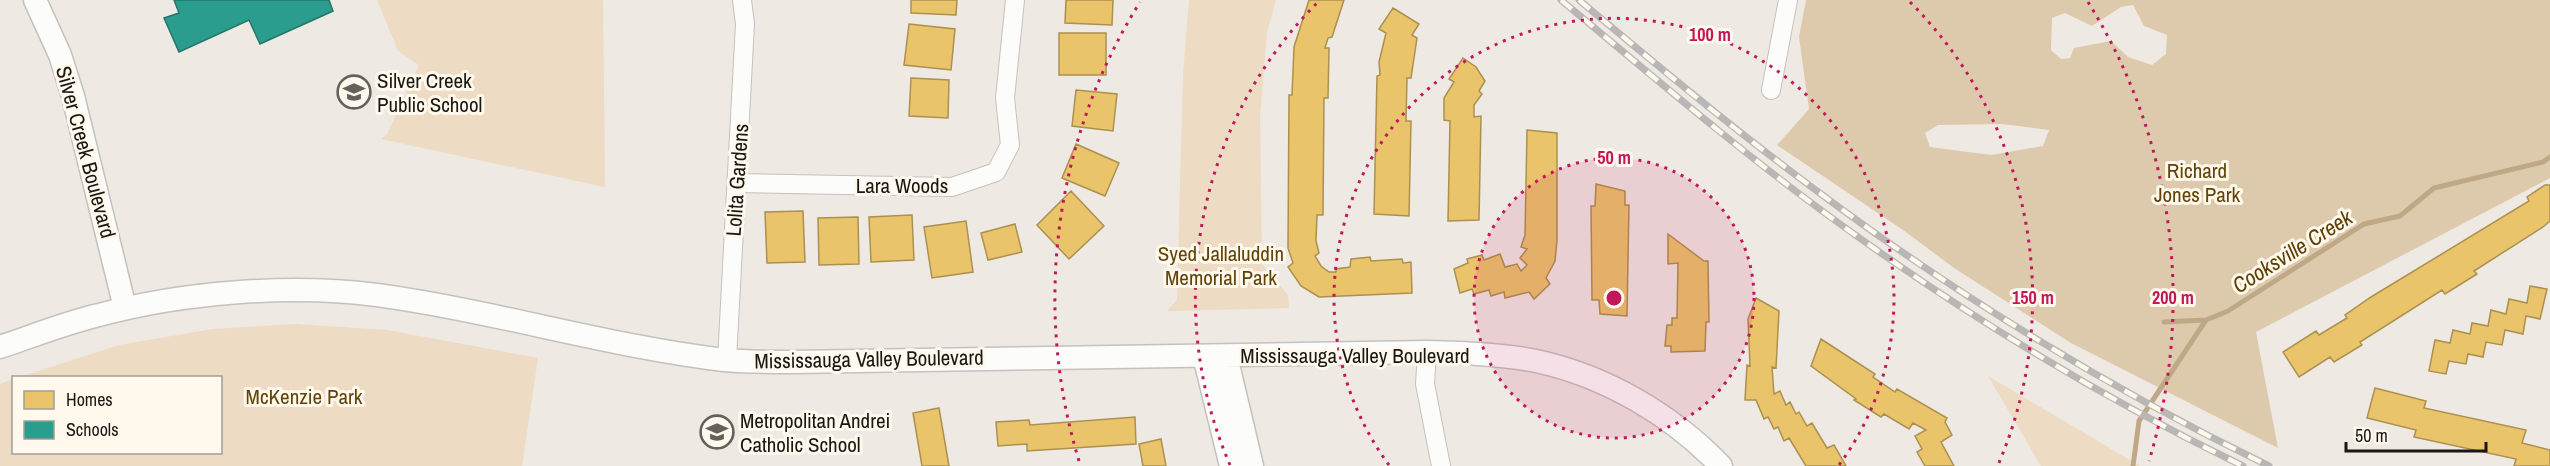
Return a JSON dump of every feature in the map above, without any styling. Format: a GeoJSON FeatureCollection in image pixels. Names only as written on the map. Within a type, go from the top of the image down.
{"type":"FeatureCollection","features":[{"type":"Feature","properties":{"kind":"street","name":"Silver Creek Boulevard"},"geometry":{"type":"LineString","coordinates":[[35,0],[60,55],[73,96],[125,308]]}},
{"type":"Feature","properties":{"kind":"street","name":"Lolita Gardens"},"geometry":{"type":"LineString","coordinates":[[727,360],[745,24],[742,0]]}},
{"type":"Feature","properties":{"kind":"street","name":"Lara Woods"},"geometry":{"type":"LineString","coordinates":[[738,183],[952,187],[996,172],[1010,145],[1005,98],[1015,0]]}},
{"type":"Feature","properties":{"kind":"street"},"geometry":{"type":"LineString","coordinates":[[1771,90],[1788,0]]}},
{"type":"Feature","properties":{"kind":"street","name":"Mississauga Valley Boulevard"},"geometry":{"type":"LineString","coordinates":[[0,347],[125,308],[212,294],[330,292],[375,295],[461,308],[642,346],[727,360],[792,363],[1024,357],[1427,352],[1493,354],[1537,361],[1584,375],[1656,412],[1704,449],[1721,466]]}},
{"type":"Feature","properties":{"kind":"street"},"geometry":{"type":"LineString","coordinates":[[1427,352],[1425,384],[1441,466]]}},
{"type":"Feature","properties":{"kind":"street"},"geometry":{"type":"LineString","coordinates":[[1204,356],[1231,466]]}},
{"type":"Feature","properties":{"kind":"street"},"geometry":{"type":"LineString","coordinates":[[1226,356],[1252,466]]}},
{"type":"Feature","properties":{"kind":"green space"},"geometry":{"type":"Polygon","coordinates":[[[377,0],[603,0],[605,187],[381,139],[387,134],[419,65],[398,51],[377,0]]]}},
{"type":"Feature","properties":{"kind":"green space","name":"Syed Jallaluddin Memorial Park"},"geometry":{"type":"Polygon","coordinates":[[[1189,0],[1276,0],[1267,32],[1260,117],[1262,264],[1288,295],[1289,308],[1167,311],[1177,300],[1183,74],[1189,0]]]}},
{"type":"Feature","properties":{"kind":"green space","name":"Richard Jones Park"},"geometry":{"type":"Polygon","coordinates":[[[1806,0],[2550,0],[2550,178],[2256,332],[2278,448],[2071,343],[1954,268],[1903,230],[1777,145],[1809,109],[1799,37],[1806,0]],[[2133,5],[2121,7],[2092,26],[2065,13],[2052,18],[2051,50],[2061,59],[2070,58],[2074,48],[2111,41],[2128,57],[2152,65],[2166,54],[2167,35],[2144,26],[2133,5]],[[2002,124],[1938,125],[1925,133],[1930,147],[1991,155],[2043,146],[2049,130],[2002,124]]]}},
{"type":"Feature","properties":{"kind":"green space","name":"McKenzie Park"},"geometry":{"type":"Polygon","coordinates":[[[296,324],[387,330],[538,358],[522,466],[0,466],[0,384],[12,379],[12,454],[222,454],[222,376],[23,376],[119,345],[213,329],[296,324]]]}},
{"type":"Feature","properties":{"kind":"green space"},"geometry":{"type":"Polygon","coordinates":[[[1988,376],[2140,466],[2041,466],[1988,376]]]}},
{"type":"Feature","properties":{"kind":"building: Homes"},"geometry":{"type":"Polygon","coordinates":[[[911,0],[957,0],[956,15],[911,13],[911,0]]]}},
{"type":"Feature","properties":{"kind":"building: Homes"},"geometry":{"type":"Polygon","coordinates":[[[1066,0],[1113,0],[1112,25],[1065,23],[1066,0]]]}},
{"type":"Feature","properties":{"kind":"building: Homes"},"geometry":{"type":"Polygon","coordinates":[[[1309,0],[1344,0],[1332,37],[1328,38],[1325,48],[1329,48],[1328,98],[1324,98],[1323,215],[1317,215],[1316,241],[1319,253],[1315,256],[1321,266],[1329,272],[1350,267],[1351,259],[1370,257],[1371,261],[1402,259],[1403,263],[1411,262],[1412,293],[1319,297],[1301,286],[1288,267],[1293,263],[1288,248],[1289,95],[1292,95],[1294,47],[1309,0]]]}},
{"type":"Feature","properties":{"kind":"building: Homes"},"geometry":{"type":"Polygon","coordinates":[[[1393,8],[1419,24],[1412,35],[1417,38],[1411,78],[1407,78],[1406,121],[1411,121],[1409,216],[1374,214],[1377,76],[1380,75],[1379,62],[1386,33],[1379,29],[1393,8]]]}},
{"type":"Feature","properties":{"kind":"building: Homes"},"geometry":{"type":"Polygon","coordinates":[[[909,24],[955,29],[951,70],[904,65],[909,24]]]}},
{"type":"Feature","properties":{"kind":"building: Homes"},"geometry":{"type":"Polygon","coordinates":[[[1059,33],[1106,33],[1106,75],[1059,75],[1059,33]]]}},
{"type":"Feature","properties":{"kind":"building: Homes"},"geometry":{"type":"Polygon","coordinates":[[[1463,58],[1476,67],[1485,81],[1479,91],[1482,94],[1474,105],[1474,117],[1481,116],[1479,220],[1448,221],[1450,121],[1444,120],[1444,98],[1454,82],[1449,79],[1463,58]]]}},
{"type":"Feature","properties":{"kind":"building: Homes"},"geometry":{"type":"Polygon","coordinates":[[[911,78],[949,80],[948,118],[909,116],[911,78]]]}},
{"type":"Feature","properties":{"kind":"building: Homes"},"geometry":{"type":"Polygon","coordinates":[[[1076,90],[1117,94],[1113,131],[1072,126],[1076,90]]]}},
{"type":"Feature","properties":{"kind":"building: Homes"},"geometry":{"type":"Polygon","coordinates":[[[1527,130],[1557,133],[1557,240],[1555,261],[1546,278],[1550,284],[1534,299],[1529,292],[1505,298],[1504,292],[1491,296],[1489,290],[1474,294],[1472,289],[1460,293],[1454,269],[1468,263],[1467,259],[1482,255],[1484,260],[1500,254],[1505,267],[1517,264],[1521,271],[1527,265],[1520,258],[1527,249],[1521,247],[1525,235],[1527,130]]]}},
{"type":"Feature","properties":{"kind":"building: Homes"},"geometry":{"type":"Polygon","coordinates":[[[1076,144],[1119,163],[1105,196],[1062,178],[1076,144]]]}},
{"type":"Feature","properties":{"kind":"building: Homes"},"geometry":{"type":"Polygon","coordinates":[[[1596,184],[1625,191],[1625,205],[1629,205],[1627,316],[1600,314],[1599,300],[1592,300],[1591,206],[1595,206],[1596,184]]]}},
{"type":"Feature","properties":{"kind":"building: Homes"},"geometry":{"type":"Polygon","coordinates":[[[2545,185],[2550,185],[2550,221],[2543,227],[2474,271],[2477,274],[2445,294],[2442,290],[2360,342],[2362,345],[2334,362],[2330,357],[2299,377],[2283,352],[2316,331],[2319,335],[2347,318],[2345,315],[2371,297],[2529,201],[2527,197],[2545,185]]]}},
{"type":"Feature","properties":{"kind":"building: Homes"},"geometry":{"type":"Polygon","coordinates":[[[1071,191],[1104,226],[1069,259],[1037,225],[1071,191]]]}},
{"type":"Feature","properties":{"kind":"building: Homes"},"geometry":{"type":"Polygon","coordinates":[[[803,211],[805,262],[767,263],[765,212],[803,211]]]}},
{"type":"Feature","properties":{"kind":"building: Homes"},"geometry":{"type":"Polygon","coordinates":[[[912,215],[914,260],[871,262],[869,217],[912,215]]]}},
{"type":"Feature","properties":{"kind":"building: Homes"},"geometry":{"type":"Polygon","coordinates":[[[858,217],[859,264],[819,265],[818,218],[858,217]]]}},
{"type":"Feature","properties":{"kind":"building: Homes"},"geometry":{"type":"Polygon","coordinates":[[[966,221],[973,272],[932,278],[924,227],[966,221]]]}},
{"type":"Feature","properties":{"kind":"building: Homes"},"geometry":{"type":"Polygon","coordinates":[[[1015,224],[1022,252],[988,260],[981,233],[1015,224]]]}},
{"type":"Feature","properties":{"kind":"building: Homes"},"geometry":{"type":"Polygon","coordinates":[[[1668,234],[1704,261],[1708,261],[1709,322],[1706,322],[1705,351],[1671,352],[1671,346],[1665,346],[1667,325],[1672,325],[1672,318],[1677,318],[1678,263],[1668,264],[1668,234]]]}},
{"type":"Feature","properties":{"kind":"building: Homes"},"geometry":{"type":"Polygon","coordinates":[[[2530,286],[2547,289],[2540,319],[2526,316],[2523,334],[2505,330],[2502,345],[2486,342],[2483,357],[2468,354],[2466,364],[2449,361],[2446,374],[2429,371],[2435,340],[2450,343],[2453,330],[2470,334],[2472,323],[2488,326],[2491,310],[2506,314],[2509,299],[2527,303],[2530,286]]]}},
{"type":"Feature","properties":{"kind":"building: Homes"},"geometry":{"type":"Polygon","coordinates":[[[1756,298],[1779,311],[1776,368],[1772,367],[1774,394],[1780,391],[1786,405],[1790,402],[1796,414],[1799,412],[1807,426],[1812,423],[1827,448],[1834,445],[1846,466],[1806,466],[1789,438],[1784,441],[1778,427],[1774,429],[1768,417],[1764,419],[1756,400],[1745,400],[1747,365],[1750,366],[1748,319],[1756,298]]]}},
{"type":"Feature","properties":{"kind":"building: Homes"},"geometry":{"type":"Polygon","coordinates":[[[1821,339],[1875,374],[1873,377],[1895,392],[1897,389],[1947,418],[1945,422],[1952,435],[1941,442],[1954,466],[1925,466],[1917,452],[1922,449],[1915,436],[1926,430],[1913,423],[1909,429],[1884,414],[1881,417],[1854,400],[1856,399],[1811,366],[1821,339]]]}},
{"type":"Feature","properties":{"kind":"building: Homes"},"geometry":{"type":"Polygon","coordinates":[[[2375,388],[2426,401],[2424,408],[2526,430],[2522,443],[2550,450],[2550,466],[2514,466],[2516,459],[2414,437],[2416,430],[2367,418],[2375,388]]]}},
{"type":"Feature","properties":{"kind":"building: Homes"},"geometry":{"type":"Polygon","coordinates":[[[939,408],[949,466],[922,466],[913,413],[939,408]]]}},
{"type":"Feature","properties":{"kind":"building: Homes"},"geometry":{"type":"Polygon","coordinates":[[[1135,417],[1136,444],[1027,451],[1027,444],[998,446],[996,422],[1029,420],[1030,425],[1135,417]]]}},
{"type":"Feature","properties":{"kind":"building: Homes"},"geometry":{"type":"Polygon","coordinates":[[[1161,439],[1166,466],[1143,466],[1139,444],[1161,439]]]}},
{"type":"Feature","properties":{"kind":"building: Schools"},"geometry":{"type":"Polygon","coordinates":[[[174,0],[329,0],[333,11],[260,44],[249,20],[179,52],[164,18],[179,13],[174,0]]]}},
{"type":"Feature","properties":{"kind":"waterway","name":"Cooksville Creek"},"geometry":{"type":"LineString","coordinates":[[2133,466],[2139,421],[2206,320],[2228,311],[2364,224],[2400,216],[2434,188],[2543,162],[2550,157]]}},
{"type":"Feature","properties":{"kind":"waterway"},"geometry":{"type":"LineString","coordinates":[[2164,322],[2206,320]]}},
{"type":"Feature","properties":{"kind":"railway"},"geometry":{"type":"LineString","coordinates":[[1561,0],[1760,164],[1878,251],[2030,350],[2135,411],[2243,466]]}},
{"type":"Feature","properties":{"kind":"railway"},"geometry":{"type":"LineString","coordinates":[[1579,0],[1754,143],[1896,248],[2078,364],[2141,400],[2269,466]]}},
{"type":"Feature","properties":{"kind":"place","name":"Silver Creek Public School"},"geometry":{"type":"Point","coordinates":[354,92]}},
{"type":"Feature","properties":{"kind":"place","name":"Metropolitan Andrei Catholic School"},"geometry":{"type":"Point","coordinates":[717,432]}}]}
